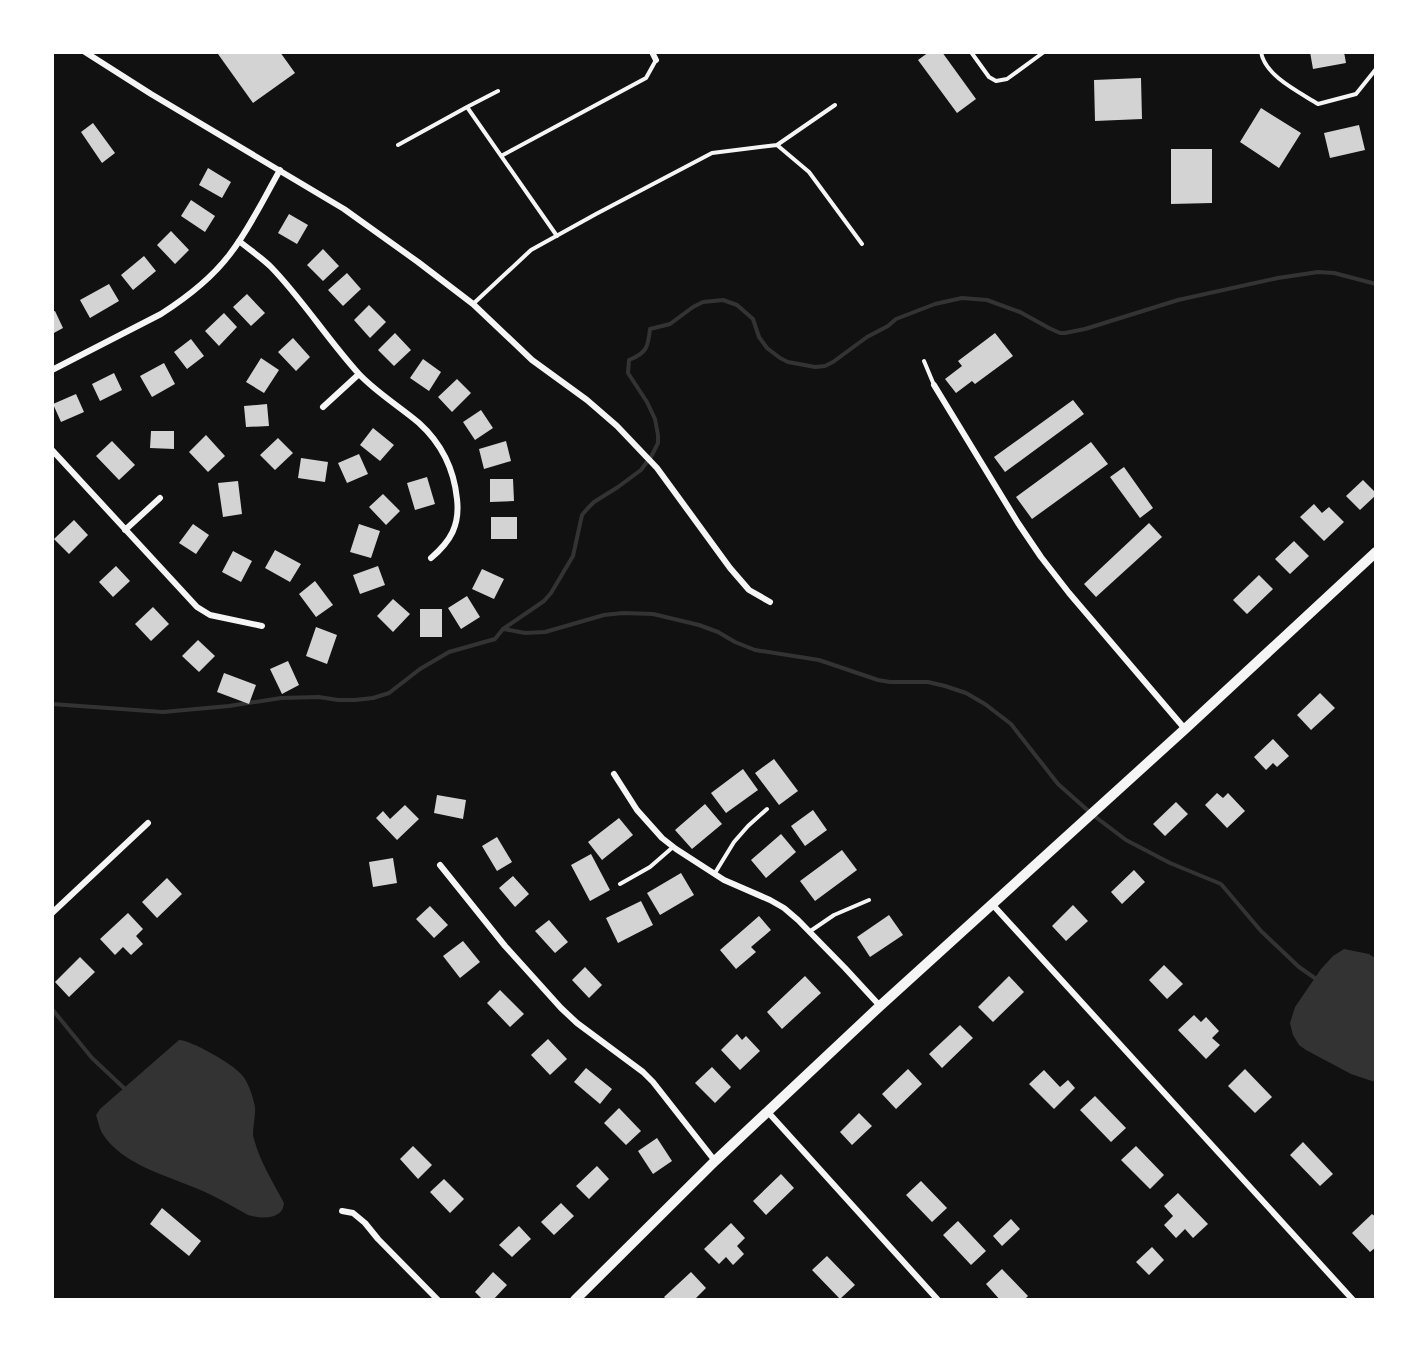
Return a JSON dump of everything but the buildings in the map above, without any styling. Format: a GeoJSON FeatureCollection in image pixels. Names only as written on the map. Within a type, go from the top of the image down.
{"type":"FeatureCollection","features":[{"type":"Feature","properties":{"kind":"street"},"geometry":{"type":"LineString","coordinates":[[85,52],[344,209],[381,234],[473,304],[532,360],[587,400],[617,426],[657,468],[730,568],[749,590],[770,602]]}},
{"type":"Feature","properties":{"kind":"street"},"geometry":{"type":"LineString","coordinates":[[652,52],[656,60]]}},
{"type":"Feature","properties":{"kind":"street"},"geometry":{"type":"LineString","coordinates":[[52,370],[176,305],[217,269],[239,241],[280,170]]}},
{"type":"Feature","properties":{"kind":"street"},"geometry":{"type":"LineString","coordinates":[[239,241],[271,267],[359,374],[379,393],[418,423],[433,438],[444,454],[456,486],[457,522],[443,548],[431,558]]}},
{"type":"Feature","properties":{"kind":"street"},"geometry":{"type":"LineString","coordinates":[[322,406],[359,374]]}},
{"type":"Feature","properties":{"kind":"street"},"geometry":{"type":"LineString","coordinates":[[934,386],[1041,557],[1185,729]]}},
{"type":"Feature","properties":{"kind":"street"},"geometry":{"type":"LineString","coordinates":[[52,450],[197,607],[210,615],[262,626]]}},
{"type":"Feature","properties":{"kind":"street"},"geometry":{"type":"LineString","coordinates":[[125,530],[160,498]]}},
{"type":"Feature","properties":{"kind":"street"},"geometry":{"type":"LineString","coordinates":[[575,1299],[715,1161],[880,1006],[1376,552]]}},
{"type":"Feature","properties":{"kind":"street"},"geometry":{"type":"LineString","coordinates":[[614,774],[637,810],[650,826],[673,847],[714,874],[784,908],[880,1006]]}},
{"type":"Feature","properties":{"kind":"street"},"geometry":{"type":"LineString","coordinates":[[52,913],[148,824]]}},
{"type":"Feature","properties":{"kind":"street"},"geometry":{"type":"LineString","coordinates":[[440,865],[505,946],[561,1008],[592,1036],[643,1072],[715,1161]]}},
{"type":"Feature","properties":{"kind":"street"},"geometry":{"type":"LineString","coordinates":[[991,903],[1353,1299]]}},
{"type":"Feature","properties":{"kind":"street"},"geometry":{"type":"LineString","coordinates":[[767,1112],[938,1299]]}},
{"type":"Feature","properties":{"kind":"street"},"geometry":{"type":"LineString","coordinates":[[342,1211],[353,1213],[365,1223],[438,1299]]}},
{"type":"Feature","properties":{"kind":"lane"},"geometry":{"type":"LineString","coordinates":[[971,52],[989,77],[996,81],[1007,79],[1044,52]]}},
{"type":"Feature","properties":{"kind":"lane"},"geometry":{"type":"LineString","coordinates":[[1261,52],[1264,65],[1278,78],[1318,104],[1356,94],[1376,69]]}},
{"type":"Feature","properties":{"kind":"lane"},"geometry":{"type":"LineString","coordinates":[[501,156],[646,78],[656,60]]}},
{"type":"Feature","properties":{"kind":"lane"},"geometry":{"type":"LineString","coordinates":[[398,145],[498,91]]}},
{"type":"Feature","properties":{"kind":"lane"},"geometry":{"type":"LineString","coordinates":[[473,304],[531,250],[712,153],[777,145],[835,105]]}},
{"type":"Feature","properties":{"kind":"lane"},"geometry":{"type":"LineString","coordinates":[[467,107],[557,236]]}},
{"type":"Feature","properties":{"kind":"lane"},"geometry":{"type":"LineString","coordinates":[[777,145],[809,172],[862,244]]}},
{"type":"Feature","properties":{"kind":"lane"},"geometry":{"type":"LineString","coordinates":[[924,360],[934,386]]}},
{"type":"Feature","properties":{"kind":"lane"},"geometry":{"type":"LineString","coordinates":[[714,874],[734,842],[767,809]]}},
{"type":"Feature","properties":{"kind":"lane"},"geometry":{"type":"LineString","coordinates":[[620,884],[650,867],[673,847]]}},
{"type":"Feature","properties":{"kind":"lane"},"geometry":{"type":"LineString","coordinates":[[809,932],[834,915],[869,900]]}},
{"type":"Feature","properties":{"kind":"shaded area"},"geometry":{"type":"Polygon","coordinates":[[[1344,949],[1369,954],[1375,958],[1375,1082],[1351,1074],[1306,1050],[1299,1045],[1293,1035],[1290,1023],[1295,1007],[1321,969],[1333,956],[1344,949]]]}},
{"type":"Feature","properties":{"kind":"shaded area"},"geometry":{"type":"Polygon","coordinates":[[[179,1040],[201,1048],[236,1069],[243,1076],[255,1107],[253,1136],[267,1172],[284,1203],[280,1213],[270,1217],[248,1215],[204,1192],[133,1161],[111,1144],[102,1133],[96,1115],[100,1109],[179,1040]]]}},
{"type":"Feature","properties":{"kind":"waterway"},"geometry":{"type":"LineString","coordinates":[[52,704],[163,712],[229,706],[281,698],[319,697],[338,700],[373,698],[389,693],[420,669],[449,652],[495,639],[503,629],[544,601],[551,593],[573,556],[582,515],[594,502],[641,470],[652,455],[658,443],[655,419],[628,373],[629,360],[646,349],[650,329],[670,324],[703,302],[723,300],[737,305],[753,319],[759,337],[767,348],[788,362],[815,367],[833,362],[896,319],[935,304],[962,298],[987,300],[1020,312],[1060,333],[1065,333],[1178,300],[1278,278],[1318,272],[1334,273],[1376,284]]}},
{"type":"Feature","properties":{"kind":"waterway"},"geometry":{"type":"LineString","coordinates":[[504,629],[525,633],[545,632],[604,615],[653,614],[699,625],[755,650],[819,660],[878,680],[928,682],[966,693],[1011,724],[1058,784],[1093,815],[1126,840],[1170,863],[1221,884],[1261,931],[1299,967],[1319,981]]}},
{"type":"Feature","properties":{"kind":"waterway"},"geometry":{"type":"LineString","coordinates":[[52,1009],[92,1058],[125,1089]]}}]}
